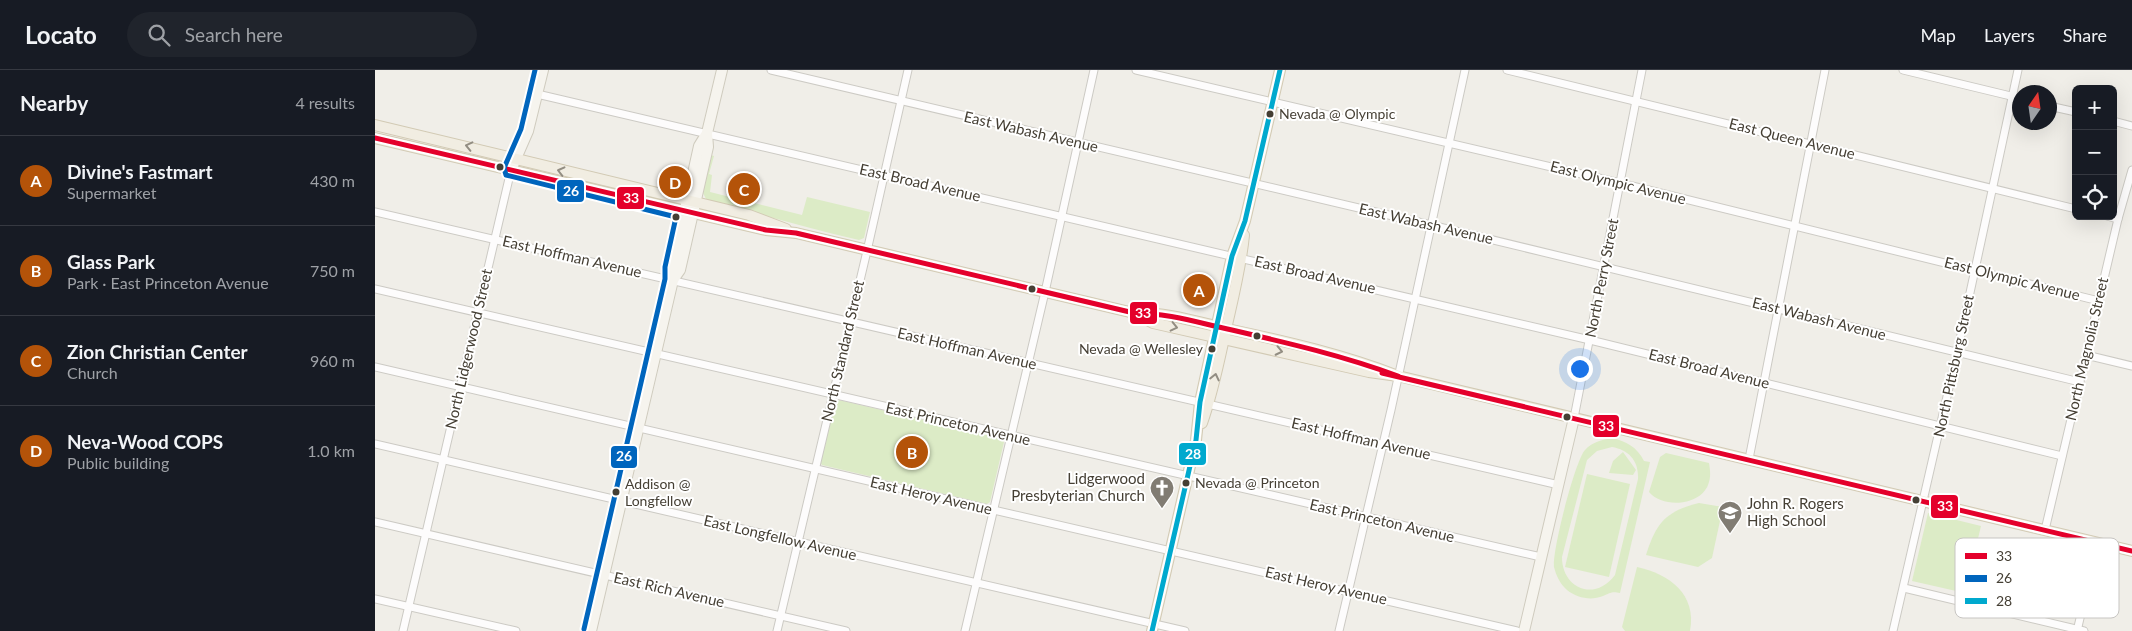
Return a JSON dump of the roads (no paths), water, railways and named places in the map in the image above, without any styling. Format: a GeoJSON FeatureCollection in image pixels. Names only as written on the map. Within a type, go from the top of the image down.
{"type":"FeatureCollection","features":[{"type":"Feature","properties":{"kind":"main road"},"geometry":{"type":"LineString","coordinates":[[1153,627],[1280,70]]}},
{"type":"Feature","properties":{"kind":"main road"},"geometry":{"type":"LineString","coordinates":[[375,125],[494,152],[513,165]]}},
{"type":"Feature","properties":{"kind":"main road"},"geometry":{"type":"LineString","coordinates":[[375,138],[513,165],[690,207],[766,230],[796,233],[1134,313],[1156,313],[1220,333],[1369,372],[1398,376],[2080,538]]}},
{"type":"Feature","properties":{"kind":"main road"},"geometry":{"type":"LineString","coordinates":[[2119,548],[2132,551]]}},
{"type":"Feature","properties":{"kind":"street","name":"North Lidgerwood Street"},"geometry":{"type":"LineString","coordinates":[[403,631],[513,165],[528,131],[543,70]]}},
{"type":"Feature","properties":{"kind":"street"},"geometry":{"type":"LineString","coordinates":[[591,631],[673,280],[672,268],[708,147],[707,133],[722,70]]}},
{"type":"Feature","properties":{"kind":"street","name":"East Wabash Avenue"},"geometry":{"type":"LineString","coordinates":[[771,70],[1431,225],[2079,382]]}},
{"type":"Feature","properties":{"kind":"street","name":"North Standard Street"},"geometry":{"type":"LineString","coordinates":[[777,631],[908,70]]}},
{"type":"Feature","properties":{"kind":"street"},"geometry":{"type":"LineString","coordinates":[[965,631],[1045,292],[1093,70]]}},
{"type":"Feature","properties":{"kind":"street","name":"East Olympic Avenue"},"geometry":{"type":"LineString","coordinates":[[1137,70],[1620,183],[2099,301]]}},
{"type":"Feature","properties":{"kind":"street"},"geometry":{"type":"LineString","coordinates":[[1339,631],[1383,444],[1465,70]]}},
{"type":"Feature","properties":{"kind":"street","name":"East Queen Avenue"},"geometry":{"type":"LineString","coordinates":[[1507,70],[2072,208]]}},
{"type":"Feature","properties":{"kind":"street","name":"North Perry Street"},"geometry":{"type":"LineString","coordinates":[[1524,631],[1574,418],[1642,70]]}},
{"type":"Feature","properties":{"kind":"street"},"geometry":{"type":"LineString","coordinates":[[1749,459],[1825,70]]}},
{"type":"Feature","properties":{"kind":"street"},"geometry":{"type":"LineString","coordinates":[[1903,70],[2012,96]]}},
{"type":"Feature","properties":{"kind":"street","name":"North Pittsburg Street"},"geometry":{"type":"LineString","coordinates":[[2017,85],[2018,70]]}},
{"type":"Feature","properties":{"kind":"street","name":"East Broad Avenue"},"geometry":{"type":"LineString","coordinates":[[537,94],[1590,340],[2062,456]]}},
{"type":"Feature","properties":{"kind":"street"},"geometry":{"type":"LineString","coordinates":[[2057,108],[2072,111]]}},
{"type":"Feature","properties":{"kind":"street","name":"North Pittsburg Street"},"geometry":{"type":"LineString","coordinates":[[1893,631],[1941,426],[1992,189],[2012,112]]}},
{"type":"Feature","properties":{"kind":"street"},"geometry":{"type":"LineString","coordinates":[[2117,122],[2132,126]]}},
{"type":"Feature","properties":{"kind":"street","name":"North Magnolia Street"},"geometry":{"type":"LineString","coordinates":[[2045,530],[2118,219],[2131,181],[2132,170]]}},
{"type":"Feature","properties":{"kind":"street","name":"East Hoffman Avenue"},"geometry":{"type":"LineString","coordinates":[[375,212],[1559,485]]}},
{"type":"Feature","properties":{"kind":"street","name":"East Princeton Avenue"},"geometry":{"type":"LineString","coordinates":[[375,289],[833,396],[1541,557]]}},
{"type":"Feature","properties":{"kind":"street"},"geometry":{"type":"LineString","coordinates":[[2086,355],[2132,366]]}},
{"type":"Feature","properties":{"kind":"street","name":"East Heroy Avenue"},"geometry":{"type":"LineString","coordinates":[[375,367],[638,426],[815,469],[1517,631]]}},
{"type":"Feature","properties":{"kind":"street","name":"East Longfellow Avenue"},"geometry":{"type":"LineString","coordinates":[[375,444],[976,583],[1153,627],[1185,631]]}},
{"type":"Feature","properties":{"kind":"street","name":"East Rich Avenue"},"geometry":{"type":"LineString","coordinates":[[375,522],[846,631]]}},
{"type":"Feature","properties":{"kind":"street"},"geometry":{"type":"LineString","coordinates":[[1904,588],[1955,600]]}},
{"type":"Feature","properties":{"kind":"street"},"geometry":{"type":"LineString","coordinates":[[375,599],[516,631]]}},
{"type":"Feature","properties":{"kind":"street"},"geometry":{"type":"LineString","coordinates":[[2029,618],[2079,630]]}},
{"type":"Feature","properties":{"kind":"place","name":"Nevada @ Olympic"},"geometry":{"type":"Point","coordinates":[1270,114]}},
{"type":"Feature","properties":{"kind":"place","name":"Neva-Wood COPS"},"geometry":{"type":"Point","coordinates":[675,182]}},
{"type":"Feature","properties":{"kind":"place","name":"Zion Christian Center"},"geometry":{"type":"Point","coordinates":[744,189]}},
{"type":"Feature","properties":{"kind":"place","name":"Divine's Fastmart"},"geometry":{"type":"Point","coordinates":[1199,290]}},
{"type":"Feature","properties":{"kind":"place","name":"Nevada @ Wellesley"},"geometry":{"type":"Point","coordinates":[1212,349]}},
{"type":"Feature","properties":{"kind":"place","name":"Glass Park"},"geometry":{"type":"Point","coordinates":[912,452]}},
{"type":"Feature","properties":{"kind":"place","name":"Nevada @ Princeton"},"geometry":{"type":"Point","coordinates":[1186,483]}},
{"type":"Feature","properties":{"kind":"place","name":"Addison @ Longfellow"},"geometry":{"type":"Point","coordinates":[616,492]}},
{"type":"Feature","properties":{"kind":"place","name":"Lidgerwood Presbyterian Church"},"geometry":{"type":"Point","coordinates":[1162,509]}},
{"type":"Feature","properties":{"kind":"place","name":"John R. Rogers High School"},"geometry":{"type":"Point","coordinates":[1730,534]}}]}
